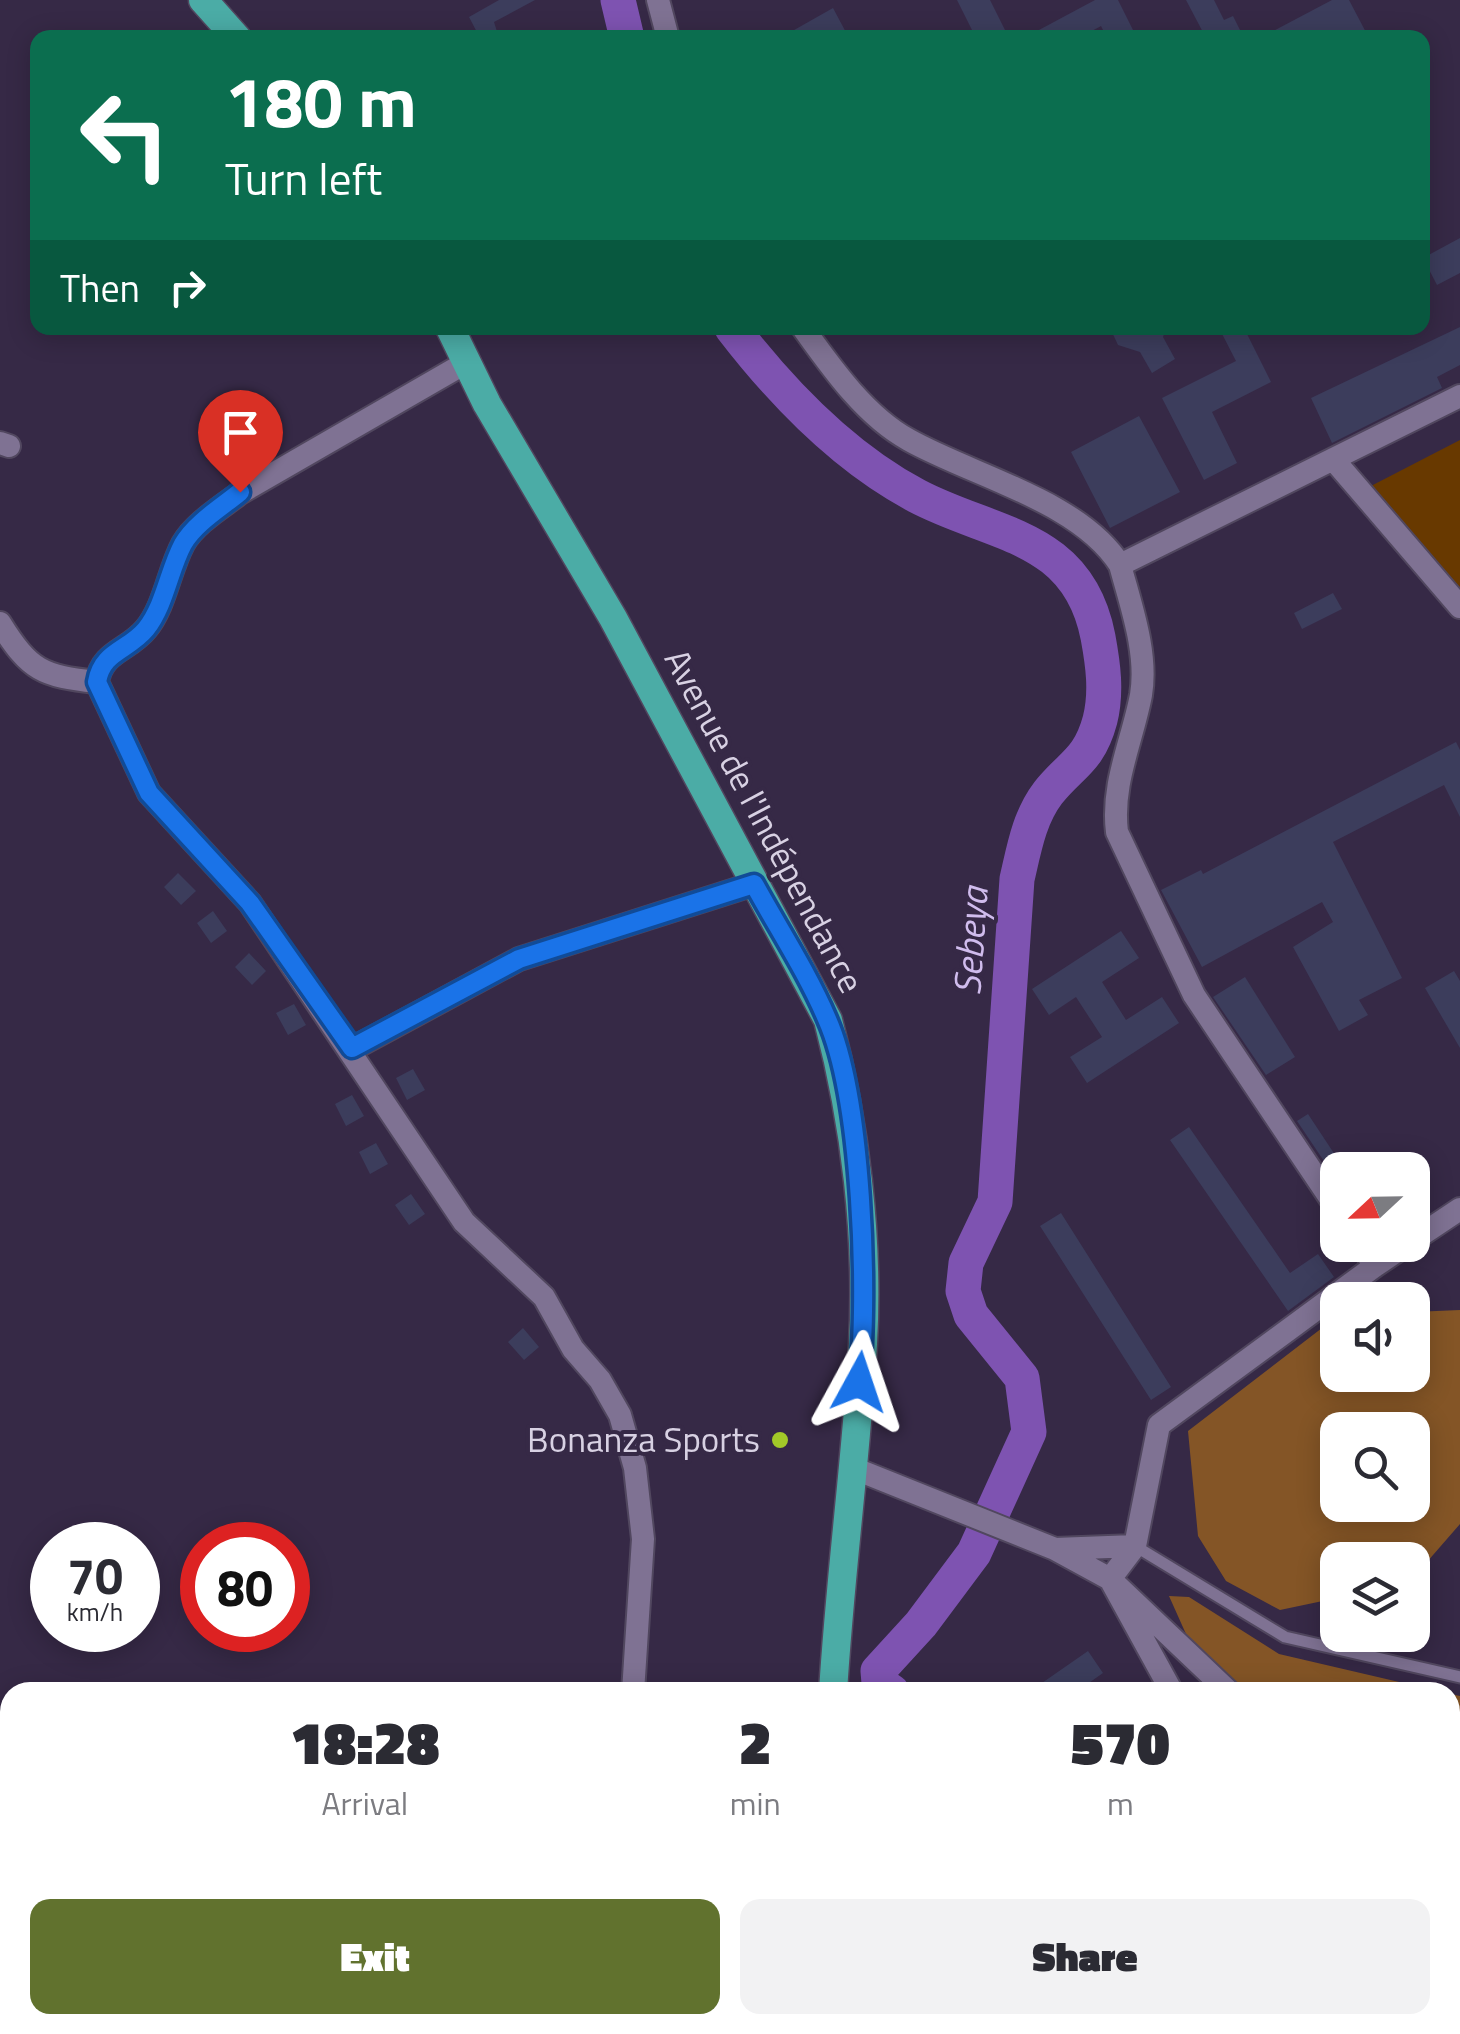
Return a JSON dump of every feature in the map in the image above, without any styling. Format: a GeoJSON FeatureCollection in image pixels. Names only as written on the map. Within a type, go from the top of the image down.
{"type":"FeatureCollection","features":[{"type":"Feature","properties":{"kind":"highway"},"geometry":{"type":"LineString","coordinates":[[203,0],[231,30]]}},
{"type":"Feature","properties":{"kind":"highway","name":"Avenue de l'Indépendance"},"geometry":{"type":"LineString","coordinates":[[454,335],[614,618],[828,1020],[847,1092],[860,1222],[863,1342],[835,1682]]}},
{"type":"Feature","properties":{"kind":"street"},"geometry":{"type":"LineString","coordinates":[[658,0],[666,30]]}},
{"type":"Feature","properties":{"kind":"street"},"geometry":{"type":"LineString","coordinates":[[809,335],[875,416],[908,440],[1061,514],[1106,544],[1120,565],[1139,637],[1142,692],[1118,780],[1114,807],[1117,832],[1194,995],[1320,1183]]}},
{"type":"Feature","properties":{"kind":"street"},"geometry":{"type":"LineString","coordinates":[[467,362],[240,492],[210,516],[184,541],[150,624],[135,642],[112,653],[100,666],[97,682],[149,793],[250,903],[352,1048],[464,1222],[544,1297],[573,1349],[600,1380],[620,1415],[634,1468],[642,1538],[634,1682]]}},
{"type":"Feature","properties":{"kind":"street"},"geometry":{"type":"LineString","coordinates":[[1120,565],[1460,396]]}},
{"type":"Feature","properties":{"kind":"street"},"geometry":{"type":"LineString","coordinates":[[1333,459],[1460,607]]}},
{"type":"Feature","properties":{"kind":"street"},"geometry":{"type":"LineString","coordinates":[[0,623],[22,659],[50,677],[97,682]]}},
{"type":"Feature","properties":{"kind":"street"},"geometry":{"type":"LineString","coordinates":[[352,1048],[519,959],[754,884]]}},
{"type":"Feature","properties":{"kind":"street"},"geometry":{"type":"LineString","coordinates":[[1430,1229],[1460,1209]]}},
{"type":"Feature","properties":{"kind":"street"},"geometry":{"type":"LineString","coordinates":[[1372,1262],[1375,1266]]}},
{"type":"Feature","properties":{"kind":"street"},"geometry":{"type":"LineString","coordinates":[[1110,1579],[1134,1546],[1159,1424],[1381,1262]]}},
{"type":"Feature","properties":{"kind":"street"},"geometry":{"type":"LineString","coordinates":[[853,1468],[994,1528],[1055,1549],[1110,1579],[1218,1682]]}},
{"type":"Feature","properties":{"kind":"street"},"geometry":{"type":"LineString","coordinates":[[1055,1549],[1134,1546]]}},
{"type":"Feature","properties":{"kind":"street"},"geometry":{"type":"LineString","coordinates":[[1110,1579],[1167,1682]]}},
{"type":"Feature","properties":{"kind":"lane"},"geometry":{"type":"LineString","coordinates":[[1134,1546],[1284,1637],[1460,1677]]}},
{"type":"Feature","properties":{"kind":"shaded area"},"geometry":{"type":"Polygon","coordinates":[[[1460,440],[1460,595],[1369,487],[1460,440]]]}},
{"type":"Feature","properties":{"kind":"shaded area"},"geometry":{"type":"Polygon","coordinates":[[[1460,1310],[1460,1524],[1430,1558],[1430,1542],[1320,1542],[1320,1602],[1280,1610],[1226,1581],[1198,1536],[1188,1431],[1320,1330],[1320,1392],[1430,1392],[1430,1311],[1460,1310]]]}},
{"type":"Feature","properties":{"kind":"shaded area"},"geometry":{"type":"Polygon","coordinates":[[[1169,1596],[1189,1597],[1279,1654],[1399,1682],[1231,1682],[1190,1643],[1169,1596]]]}},
{"type":"Feature","properties":{"kind":"building"},"geometry":{"type":"Polygon","coordinates":[[[499,0],[535,0],[494,22],[496,30],[476,30],[469,17],[499,0]]]}},
{"type":"Feature","properties":{"kind":"building"},"geometry":{"type":"Polygon","coordinates":[[[957,0],[990,0],[1005,30],[972,30],[957,0]]]}},
{"type":"Feature","properties":{"kind":"building"},"geometry":{"type":"Polygon","coordinates":[[[1095,0],[1118,0],[1133,30],[1103,30],[1101,26],[1094,30],[1039,30],[1095,0]]]}},
{"type":"Feature","properties":{"kind":"building"},"geometry":{"type":"Polygon","coordinates":[[[1186,0],[1214,0],[1224,20],[1233,16],[1240,30],[1202,30],[1186,0]]]}},
{"type":"Feature","properties":{"kind":"building"},"geometry":{"type":"Polygon","coordinates":[[[1332,0],[1349,0],[1365,30],[1275,30],[1332,0]]]}},
{"type":"Feature","properties":{"kind":"building"},"geometry":{"type":"Polygon","coordinates":[[[833,8],[845,30],[794,30],[833,8]]]}},
{"type":"Feature","properties":{"kind":"building"},"geometry":{"type":"Polygon","coordinates":[[[1460,238],[1460,273],[1437,285],[1430,272],[1430,254],[1460,238]]]}},
{"type":"Feature","properties":{"kind":"building"},"geometry":{"type":"Polygon","coordinates":[[[1460,327],[1460,365],[1437,377],[1442,388],[1332,443],[1311,398],[1460,327]]]}},
{"type":"Feature","properties":{"kind":"building"},"geometry":{"type":"Polygon","coordinates":[[[1113,335],[1164,335],[1175,359],[1152,373],[1140,352],[1118,345],[1113,335]]]}},
{"type":"Feature","properties":{"kind":"building"},"geometry":{"type":"Polygon","coordinates":[[[1223,335],[1248,335],[1271,382],[1212,412],[1237,463],[1204,480],[1162,398],[1236,361],[1223,335]]]}},
{"type":"Feature","properties":{"kind":"building"},"geometry":{"type":"Polygon","coordinates":[[[1139,416],[1180,492],[1110,528],[1071,452],[1139,416]]]}},
{"type":"Feature","properties":{"kind":"building"},"geometry":{"type":"Polygon","coordinates":[[[1333,593],[1342,609],[1302,629],[1294,613],[1333,593]]]}},
{"type":"Feature","properties":{"kind":"building"},"geometry":{"type":"Polygon","coordinates":[[[1456,742],[1460,750],[1460,817],[1444,785],[1333,842],[1402,978],[1359,1000],[1368,1015],[1339,1031],[1293,947],[1333,922],[1322,902],[1202,967],[1161,890],[1201,870],[1203,874],[1456,742]]]}},
{"type":"Feature","properties":{"kind":"building"},"geometry":{"type":"Polygon","coordinates":[[[178,873],[196,891],[181,905],[164,887],[178,873]]]}},
{"type":"Feature","properties":{"kind":"building"},"geometry":{"type":"Polygon","coordinates":[[[213,911],[227,931],[211,943],[197,923],[213,911]]]}},
{"type":"Feature","properties":{"kind":"building"},"geometry":{"type":"Polygon","coordinates":[[[1121,931],[1139,958],[1102,982],[1126,1020],[1162,997],[1179,1023],[1087,1083],[1070,1057],[1102,1037],[1076,997],[1049,1015],[1032,989],[1121,931]]]}},
{"type":"Feature","properties":{"kind":"building"},"geometry":{"type":"Polygon","coordinates":[[[249,953],[266,971],[252,985],[235,967],[249,953]]]}},
{"type":"Feature","properties":{"kind":"building"},"geometry":{"type":"Polygon","coordinates":[[[1454,971],[1460,981],[1460,1048],[1425,988],[1454,971]]]}},
{"type":"Feature","properties":{"kind":"building"},"geometry":{"type":"Polygon","coordinates":[[[1245,977],[1295,1057],[1266,1075],[1213,997],[1245,977]]]}},
{"type":"Feature","properties":{"kind":"building"},"geometry":{"type":"Polygon","coordinates":[[[294,1004],[306,1025],[288,1035],[276,1013],[294,1004]]]}},
{"type":"Feature","properties":{"kind":"building"},"geometry":{"type":"Polygon","coordinates":[[[413,1069],[425,1090],[407,1100],[396,1078],[413,1069]]]}},
{"type":"Feature","properties":{"kind":"building"},"geometry":{"type":"Polygon","coordinates":[[[352,1095],[364,1116],[346,1126],[335,1104],[352,1095]]]}},
{"type":"Feature","properties":{"kind":"building"},"geometry":{"type":"Polygon","coordinates":[[[1308,1114],[1333,1152],[1320,1152],[1320,1155],[1297,1121],[1308,1114]]]}},
{"type":"Feature","properties":{"kind":"building"},"geometry":{"type":"Polygon","coordinates":[[[1189,1127],[1290,1273],[1318,1254],[1334,1277],[1320,1282],[1320,1287],[1288,1311],[1170,1140],[1189,1127]]]}},
{"type":"Feature","properties":{"kind":"building"},"geometry":{"type":"Polygon","coordinates":[[[376,1143],[388,1164],[370,1174],[359,1152],[376,1143]]]}},
{"type":"Feature","properties":{"kind":"building"},"geometry":{"type":"Polygon","coordinates":[[[411,1194],[425,1214],[409,1225],[395,1205],[411,1194]]]}},
{"type":"Feature","properties":{"kind":"building"},"geometry":{"type":"Polygon","coordinates":[[[1061,1213],[1171,1387],[1151,1400],[1040,1226],[1061,1213]]]}},
{"type":"Feature","properties":{"kind":"building"},"geometry":{"type":"Polygon","coordinates":[[[523,1328],[539,1347],[524,1360],[508,1342],[523,1328]]]}},
{"type":"Feature","properties":{"kind":"building"},"geometry":{"type":"Polygon","coordinates":[[[1088,1651],[1103,1673],[1090,1682],[1043,1682],[1088,1651]]]}},
{"type":"Feature","properties":{"kind":"waterway","name":"Sebeya"},"geometry":{"type":"LineString","coordinates":[[618,0],[625,30]]}},
{"type":"Feature","properties":{"kind":"waterway","name":"Sebeya"},"geometry":{"type":"LineString","coordinates":[[738,335],[793,399],[864,462],[917,496],[1002,531],[1052,558],[1072,577],[1088,603],[1103,668],[1103,699],[1096,734],[1036,813],[1017,879],[995,1202],[966,1263],[963,1291],[971,1315],[1022,1378],[1029,1432],[974,1553],[921,1624],[878,1671],[879,1682]]}},
{"type":"Feature","properties":{"kind":"place","name":"Bonanza Sports"},"geometry":{"type":"Point","coordinates":[780,1440]}},
{"type":"Feature","properties":{"kind":"route"},"geometry":{"type":"LineString","coordinates":[[240,492],[184,541],[150,624],[135,642],[112,653],[100,666],[97,682],[108,711],[149,793],[250,903],[352,1048],[519,959],[754,884],[828,1020],[847,1092],[860,1222],[863,1342],[859,1382]]}}]}
